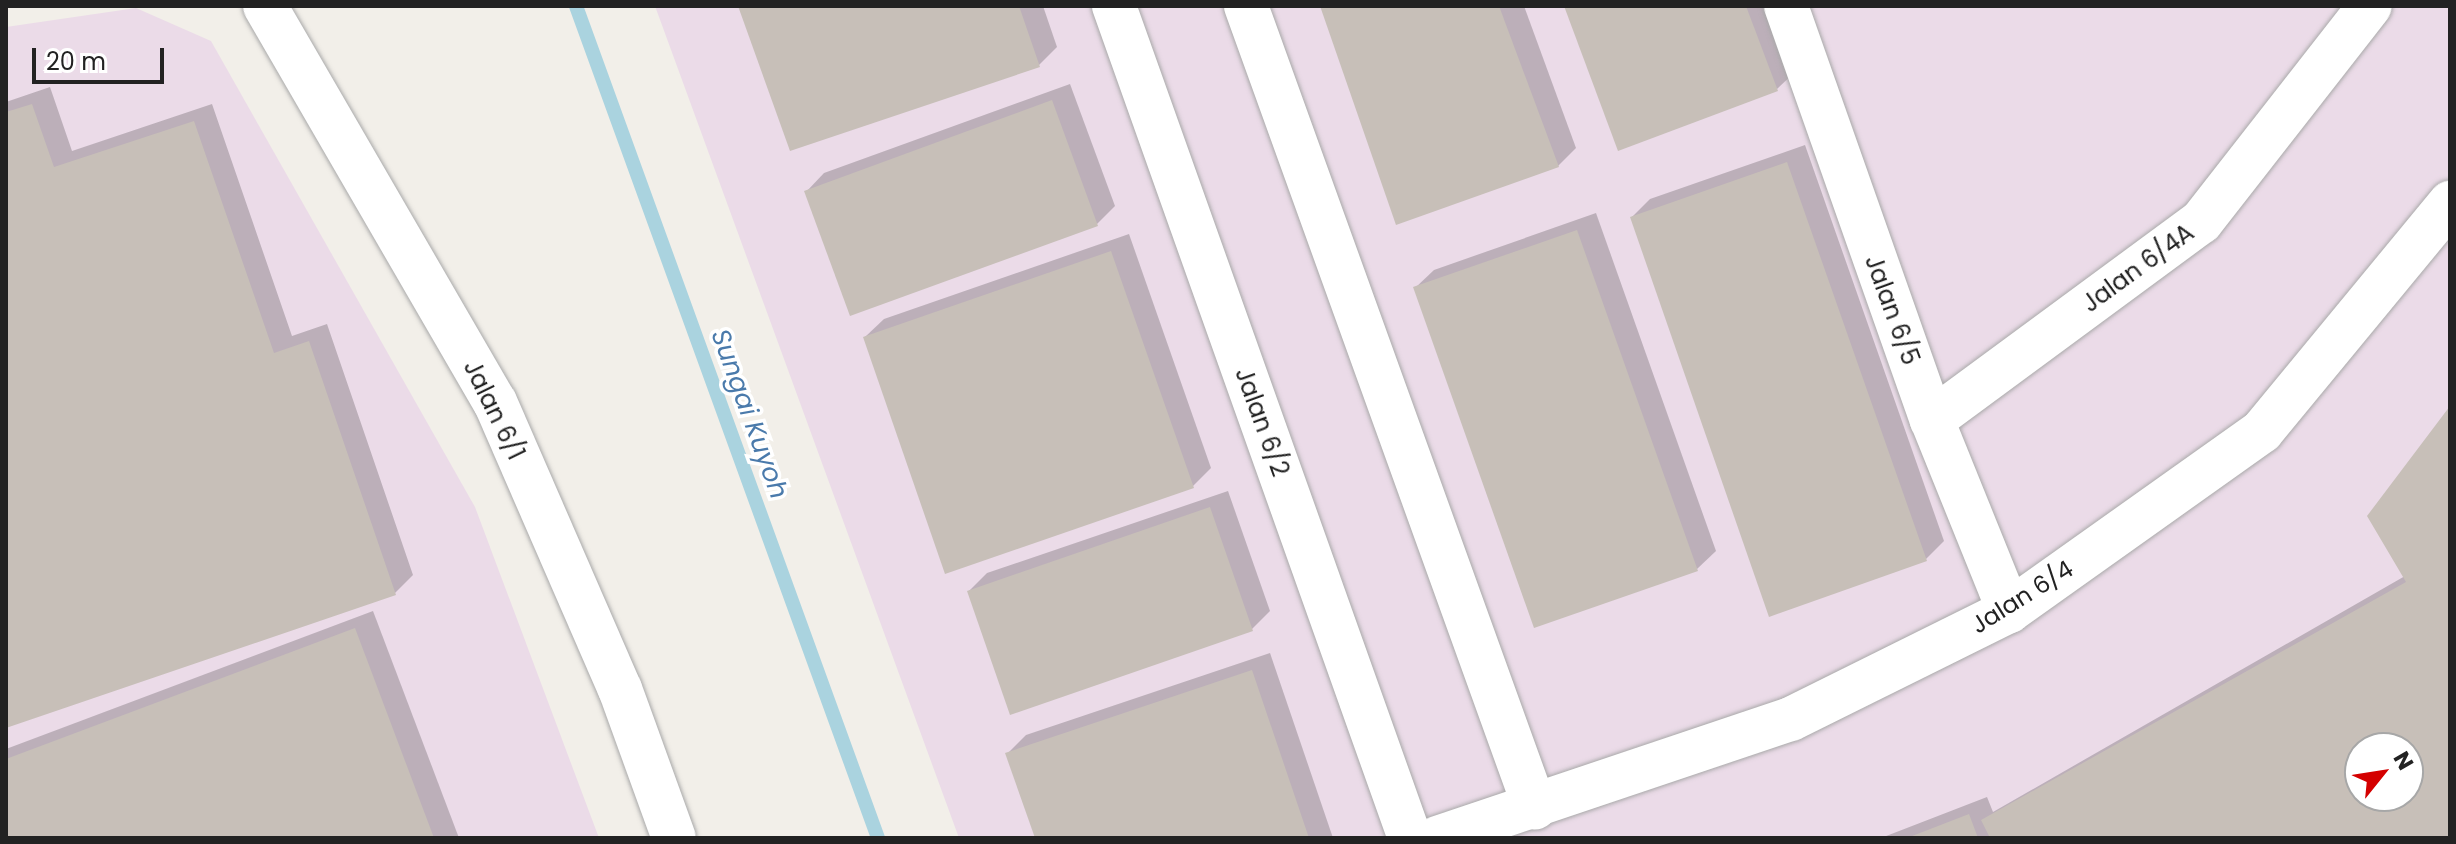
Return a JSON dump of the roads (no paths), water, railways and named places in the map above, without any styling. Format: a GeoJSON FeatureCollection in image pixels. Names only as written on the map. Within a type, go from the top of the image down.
{"type":"FeatureCollection","features":[{"type":"Feature","properties":{"kind":"street","name":"Jalan 6/1"},"geometry":{"type":"LineString","coordinates":[[265,6],[495,402],[620,689],[674,838]]}},
{"type":"Feature","properties":{"kind":"street","name":"Jalan 6/2"},"geometry":{"type":"LineString","coordinates":[[1114,6],[1410,838]]}},
{"type":"Feature","properties":{"kind":"street"},"geometry":{"type":"LineString","coordinates":[[1246,6],[1535,808]]}},
{"type":"Feature","properties":{"kind":"street","name":"Jalan 6/5"},"geometry":{"type":"LineString","coordinates":[[1786,6],[1932,420],[2009,611]]}},
{"type":"Feature","properties":{"kind":"street","name":"Jalan 6/4A"},"geometry":{"type":"LineString","coordinates":[[1932,420],[2201,222],[2370,6]]}},
{"type":"Feature","properties":{"kind":"street","name":"Jalan 6/4"},"geometry":{"type":"LineString","coordinates":[[1437,838],[1535,808],[1791,719],[2009,611],[2262,431],[2450,203]]}},
{"type":"Feature","properties":{"kind":"waterway","name":"Sungai Kuyoh"},"geometry":{"type":"LineString","coordinates":[[576,6],[878,838]]}}]}
